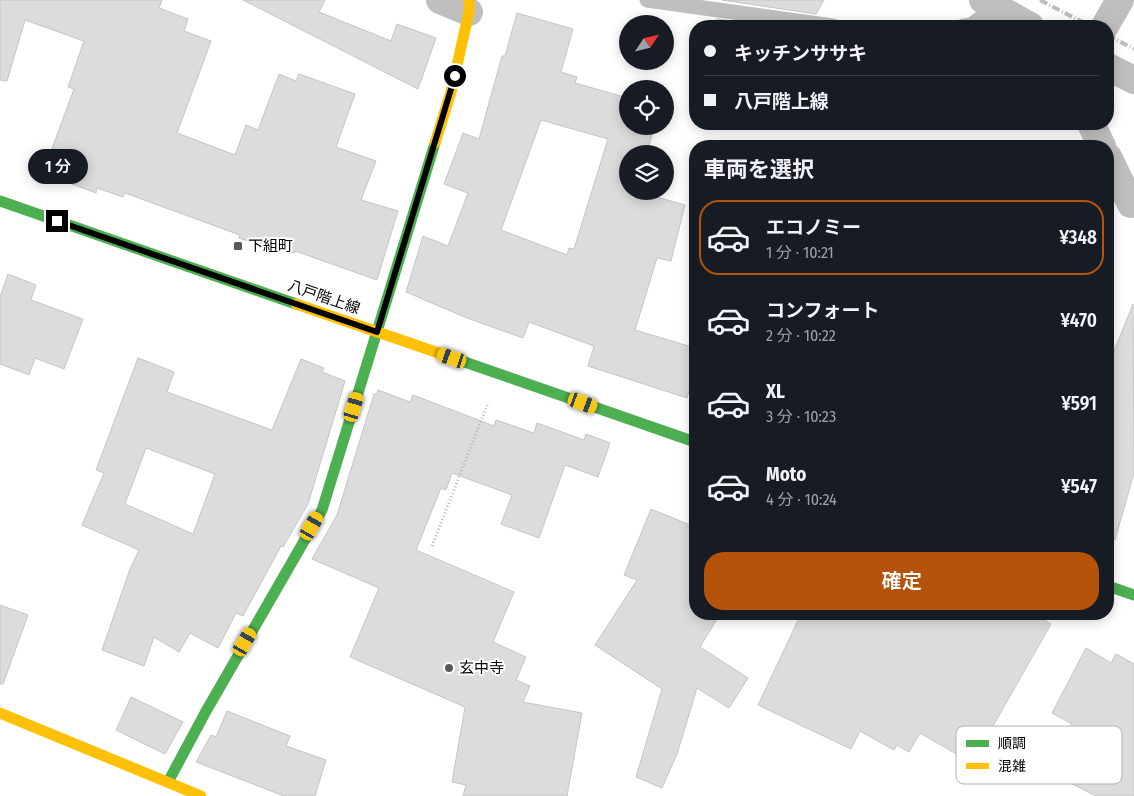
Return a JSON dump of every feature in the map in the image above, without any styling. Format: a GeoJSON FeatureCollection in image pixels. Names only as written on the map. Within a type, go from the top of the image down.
{"type":"FeatureCollection","features":[{"type":"Feature","properties":{"kind":"street"},"geometry":{"type":"LineString","coordinates":[[168,782],[205,713],[322,510],[451,92],[469,6],[440,0]]}},
{"type":"Feature","properties":{"kind":"street"},"geometry":{"type":"LineString","coordinates":[[1108,20],[1120,0]]}},
{"type":"Feature","properties":{"kind":"street"},"geometry":{"type":"LineString","coordinates":[[989,3],[1019,20]]}},
{"type":"Feature","properties":{"kind":"street"},"geometry":{"type":"LineString","coordinates":[[1114,70],[1134,80]]}},
{"type":"Feature","properties":{"kind":"street"},"geometry":{"type":"LineString","coordinates":[[1114,169],[1131,204]]}},
{"type":"Feature","properties":{"kind":"street","name":"八戸階上線"},"geometry":{"type":"LineString","coordinates":[[0,201],[689,440]]}},
{"type":"Feature","properties":{"kind":"street"},"geometry":{"type":"LineString","coordinates":[[1114,588],[1134,595]]}},
{"type":"Feature","properties":{"kind":"street"},"geometry":{"type":"LineString","coordinates":[[0,713],[201,796]]}},
{"type":"Feature","properties":{"kind":"lane"},"geometry":{"type":"LineString","coordinates":[[647,0],[790,20]]}},
{"type":"Feature","properties":{"kind":"lane"},"geometry":{"type":"LineString","coordinates":[[974,20],[989,3]]}},
{"type":"Feature","properties":{"kind":"path"},"geometry":{"type":"LineString","coordinates":[[432,546],[491,396]]}},
{"type":"Feature","properties":{"kind":"building"},"geometry":{"type":"Polygon","coordinates":[[[0,0],[162,0],[159,8],[188,19],[184,31],[211,41],[177,133],[235,155],[246,125],[258,130],[279,74],[296,81],[299,74],[355,94],[336,147],[376,161],[361,200],[398,211],[377,280],[295,251],[294,253],[264,242],[263,246],[239,238],[240,235],[125,193],[123,197],[97,188],[96,193],[43,173],[74,89],[68,87],[84,41],[25,20],[7,81],[0,80],[0,0]]]}},
{"type":"Feature","properties":{"kind":"building"},"geometry":{"type":"Polygon","coordinates":[[[243,0],[325,0],[319,12],[391,41],[397,24],[436,38],[418,89],[243,0]]]}},
{"type":"Feature","properties":{"kind":"building"},"geometry":{"type":"Polygon","coordinates":[[[722,0],[824,0],[816,14],[722,0]]]}},
{"type":"Feature","properties":{"kind":"building"},"geometry":{"type":"Polygon","coordinates":[[[517,13],[573,29],[561,72],[577,77],[575,83],[619,95],[619,135],[652,135],[649,145],[619,145],[619,200],[668,200],[685,205],[671,261],[657,258],[635,330],[689,346],[689,391],[687,398],[588,366],[594,346],[529,322],[523,338],[467,318],[406,292],[423,236],[448,246],[468,193],[444,184],[463,133],[479,139],[502,56],[505,56],[517,13]],[[541,120],[501,230],[567,255],[569,248],[574,249],[608,139],[541,120]]]}},
{"type":"Feature","properties":{"kind":"building"},"geometry":{"type":"Polygon","coordinates":[[[8,274],[36,285],[31,300],[83,319],[64,369],[35,358],[29,375],[0,364],[0,297],[8,274]]]}},
{"type":"Feature","properties":{"kind":"building"},"geometry":{"type":"Polygon","coordinates":[[[1133,304],[1134,473],[1115,540],[1114,540],[1114,351],[1133,304]]]}},
{"type":"Feature","properties":{"kind":"building"},"geometry":{"type":"Polygon","coordinates":[[[138,358],[174,372],[167,392],[272,430],[301,359],[324,368],[322,372],[345,381],[308,504],[283,547],[281,546],[243,616],[236,613],[218,648],[190,633],[179,652],[154,637],[144,666],[102,650],[130,569],[139,550],[82,525],[104,473],[96,470],[138,358]],[[146,448],[125,504],[193,534],[215,474],[146,448]]]}},
{"type":"Feature","properties":{"kind":"building"},"geometry":{"type":"Polygon","coordinates":[[[378,390],[410,402],[413,395],[494,426],[496,420],[534,433],[537,423],[584,440],[586,434],[610,443],[598,477],[565,465],[539,538],[501,524],[512,495],[452,473],[446,490],[441,488],[416,550],[514,592],[493,642],[526,657],[516,680],[530,686],[523,702],[582,713],[567,796],[463,796],[466,785],[452,782],[465,707],[350,657],[379,588],[312,559],[337,515],[374,394],[377,394],[378,390]]]}},
{"type":"Feature","properties":{"kind":"building"},"geometry":{"type":"Polygon","coordinates":[[[651,509],[689,525],[689,620],[716,620],[700,647],[748,678],[729,708],[697,688],[677,754],[662,788],[636,777],[662,689],[595,645],[637,580],[624,575],[651,509]]]}},
{"type":"Feature","properties":{"kind":"building"},"geometry":{"type":"Polygon","coordinates":[[[0,605],[28,615],[3,684],[0,684],[0,605]]]}},
{"type":"Feature","properties":{"kind":"building"},"geometry":{"type":"Polygon","coordinates":[[[798,620],[1044,620],[1051,624],[993,726],[956,726],[956,754],[920,733],[909,752],[897,745],[894,750],[860,731],[851,749],[758,705],[798,620]]]}},
{"type":"Feature","properties":{"kind":"building"},"geometry":{"type":"Polygon","coordinates":[[[1086,648],[1111,663],[1116,654],[1134,664],[1134,796],[1096,796],[1072,784],[1122,784],[1122,726],[1071,726],[1072,724],[1052,713],[1086,648]]]}},
{"type":"Feature","properties":{"kind":"building"},"geometry":{"type":"Polygon","coordinates":[[[131,697],[183,722],[165,754],[116,730],[131,697]]]}},
{"type":"Feature","properties":{"kind":"building"},"geometry":{"type":"Polygon","coordinates":[[[227,711],[290,736],[286,746],[326,760],[315,796],[284,796],[196,762],[211,735],[216,737],[227,711]]]}},
{"type":"Feature","properties":{"kind":"railway"},"geometry":{"type":"LineString","coordinates":[[1040,0],[1078,20]]}},
{"type":"Feature","properties":{"kind":"railway"},"geometry":{"type":"LineString","coordinates":[[1114,38],[1134,49]]}},
{"type":"Feature","properties":{"kind":"traffic: fast"},"geometry":{"type":"LineString","coordinates":[[168,782],[205,713],[322,510],[435,143]]}},
{"type":"Feature","properties":{"kind":"traffic: fast"},"geometry":{"type":"LineString","coordinates":[[0,201],[296,304]]}},
{"type":"Feature","properties":{"kind":"traffic: fast"},"geometry":{"type":"LineString","coordinates":[[459,360],[689,440]]}},
{"type":"Feature","properties":{"kind":"traffic: fast"},"geometry":{"type":"LineString","coordinates":[[1114,588],[1134,595]]}},
{"type":"Feature","properties":{"kind":"traffic: slow"},"geometry":{"type":"LineString","coordinates":[[435,143],[451,92],[469,12],[469,0]]}},
{"type":"Feature","properties":{"kind":"traffic: slow"},"geometry":{"type":"LineString","coordinates":[[296,304],[459,360]]}},
{"type":"Feature","properties":{"kind":"traffic: slow"},"geometry":{"type":"LineString","coordinates":[[0,713],[201,796]]}},
{"type":"Feature","properties":{"kind":"place","name":"下組町"},"geometry":{"type":"Point","coordinates":[238,246]}},
{"type":"Feature","properties":{"kind":"place","name":"玄中寺"},"geometry":{"type":"Point","coordinates":[449,668]}},
{"type":"Feature","properties":{"kind":"route"},"geometry":{"type":"LineString","coordinates":[[57,221],[377,332],[455,76]]}}]}
